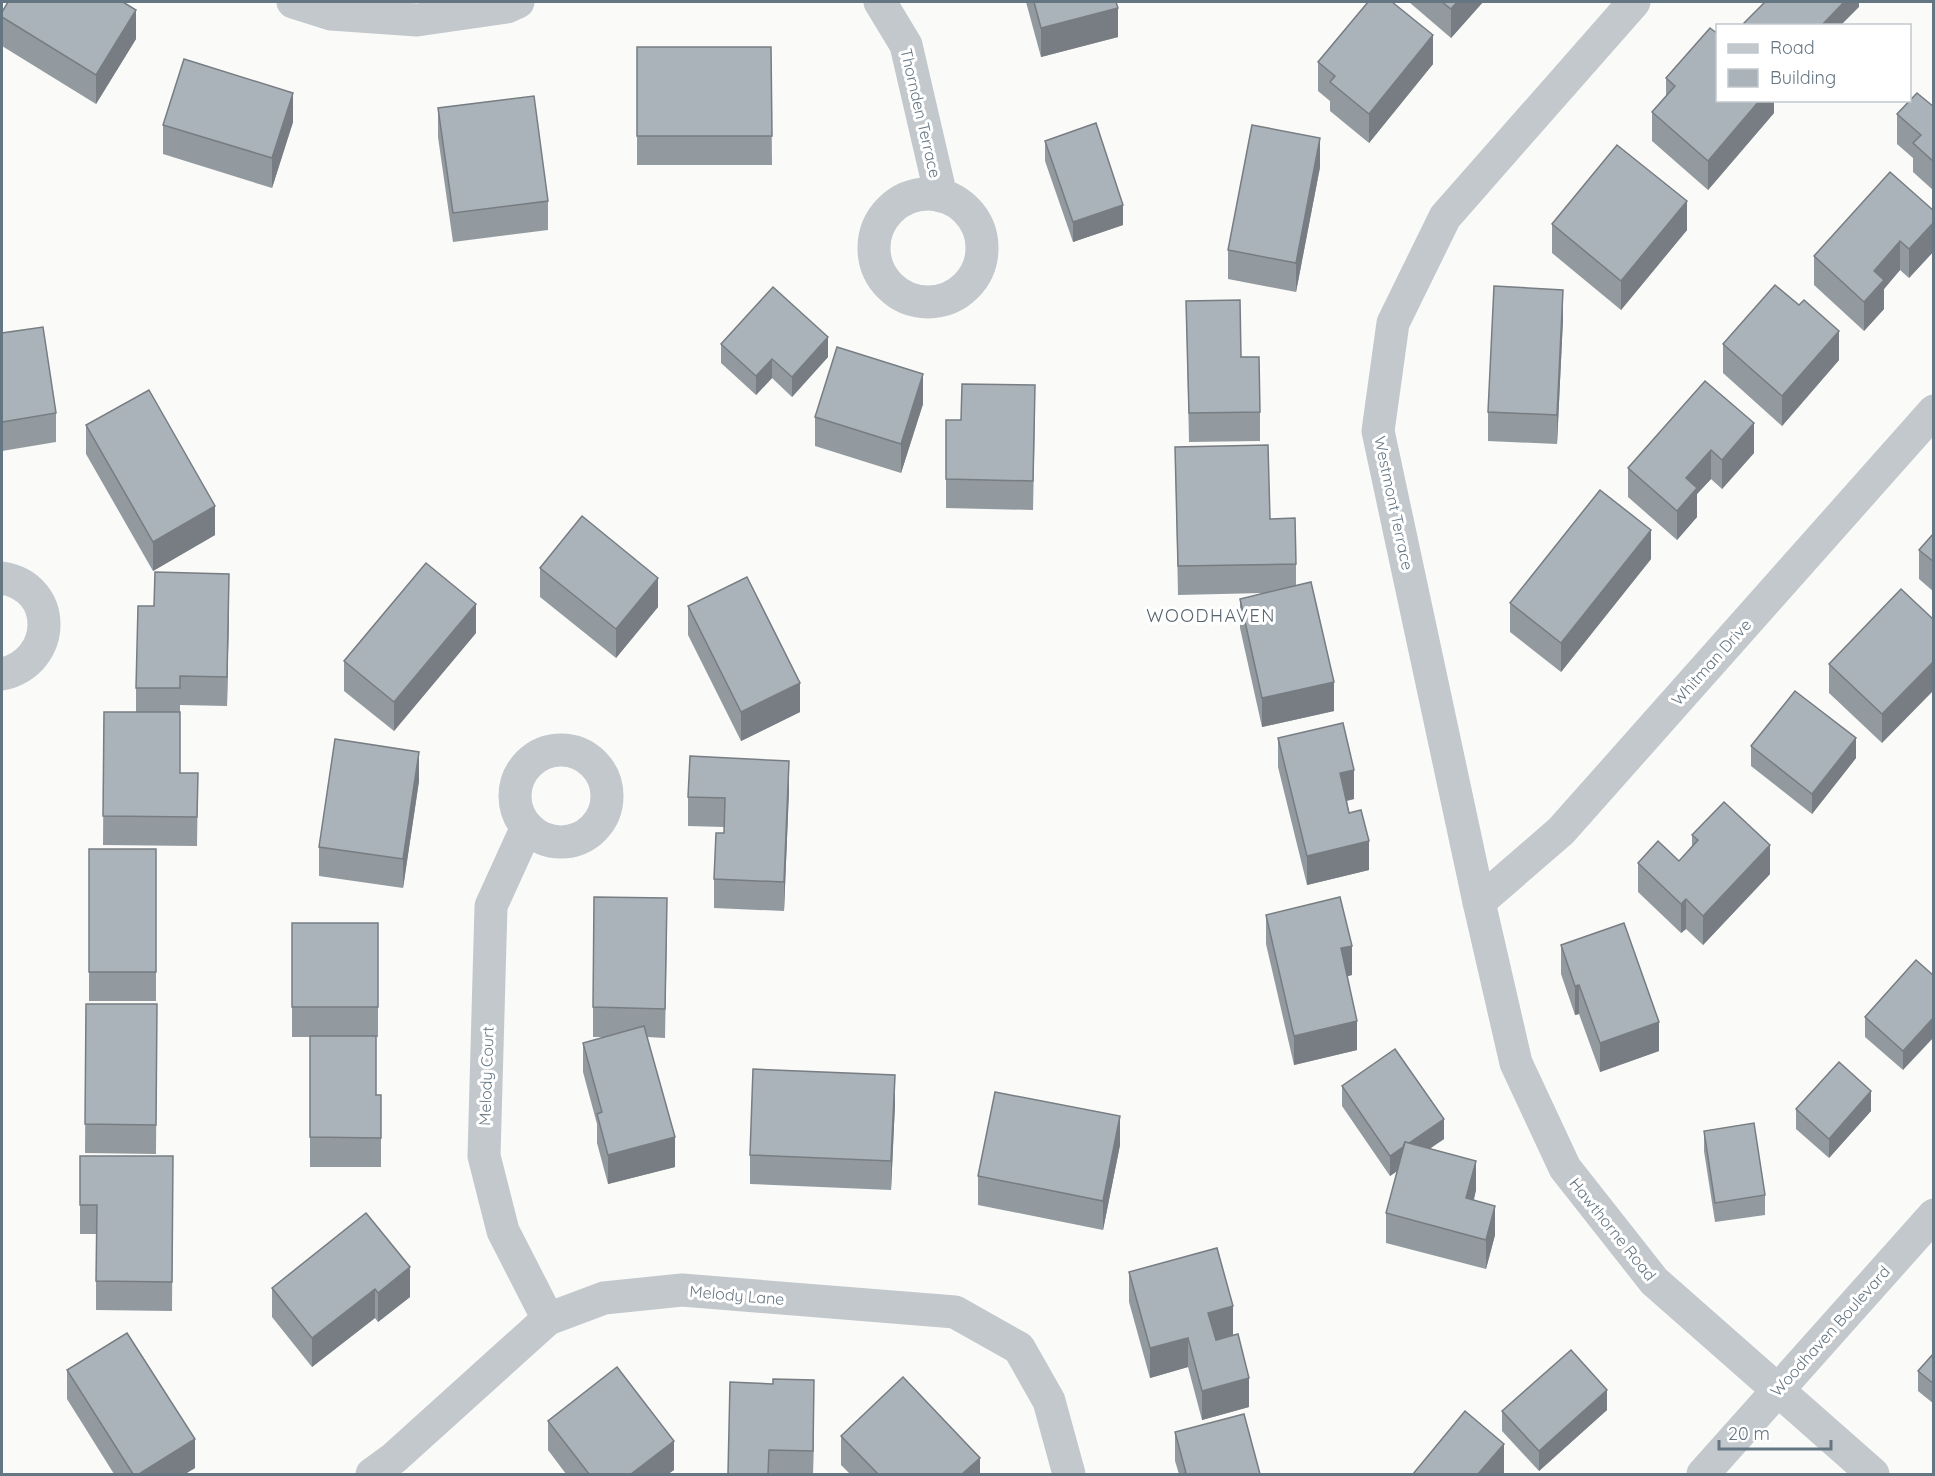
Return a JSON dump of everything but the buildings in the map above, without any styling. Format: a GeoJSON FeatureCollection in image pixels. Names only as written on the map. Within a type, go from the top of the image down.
{"type":"FeatureCollection","features":[{"type":"Feature","properties":{"kind":"street"},"geometry":{"type":"LineString","coordinates":[[293,2],[331,14],[417,21],[507,7],[518,2]]}},
{"type":"Feature","properties":{"kind":"street","name":"Thornden Terrace"},"geometry":{"type":"LineString","coordinates":[[880,2],[906,45],[941,196]]}},
{"type":"Feature","properties":{"kind":"street","name":"Westmont Terrace"},"geometry":{"type":"LineString","coordinates":[[1479,902],[1378,430],[1393,322],[1445,217],[1634,2]]}},
{"type":"Feature","properties":{"kind":"street","name":"Whitman Drive"},"geometry":{"type":"LineString","coordinates":[[1479,902],[1561,831],[1934,411]]}},
{"type":"Feature","properties":{"kind":"street"},"geometry":{"type":"LineString","coordinates":[[2,578],[11,579],[25,586],[36,598],[42,611],[44,628],[41,644],[32,658],[19,669],[2,674]]}},
{"type":"Feature","properties":{"kind":"street","name":"Melody Court"},"geometry":{"type":"LineString","coordinates":[[527,827],[491,906],[484,1156],[503,1231],[548,1319]]}},
{"type":"Feature","properties":{"kind":"street","name":"Hawthorne Road"},"geometry":{"type":"LineString","coordinates":[[1479,902],[1516,1063],[1565,1168],[1654,1281],[1873,1474]]}},
{"type":"Feature","properties":{"kind":"street","name":"Woodhaven Boulevard"},"geometry":{"type":"LineString","coordinates":[[1703,1474],[1934,1215]]}},
{"type":"Feature","properties":{"kind":"street","name":"Melody Lane"},"geometry":{"type":"LineString","coordinates":[[372,1474],[394,1458],[548,1319],[604,1298],[682,1290],[956,1312],[1019,1348],[1048,1401],[1069,1474]]}},
{"type":"Feature","properties":{"kind":"district","name":"WOODHAVEN"},"geometry":{"type":"Point","coordinates":[1211,615]}}]}
